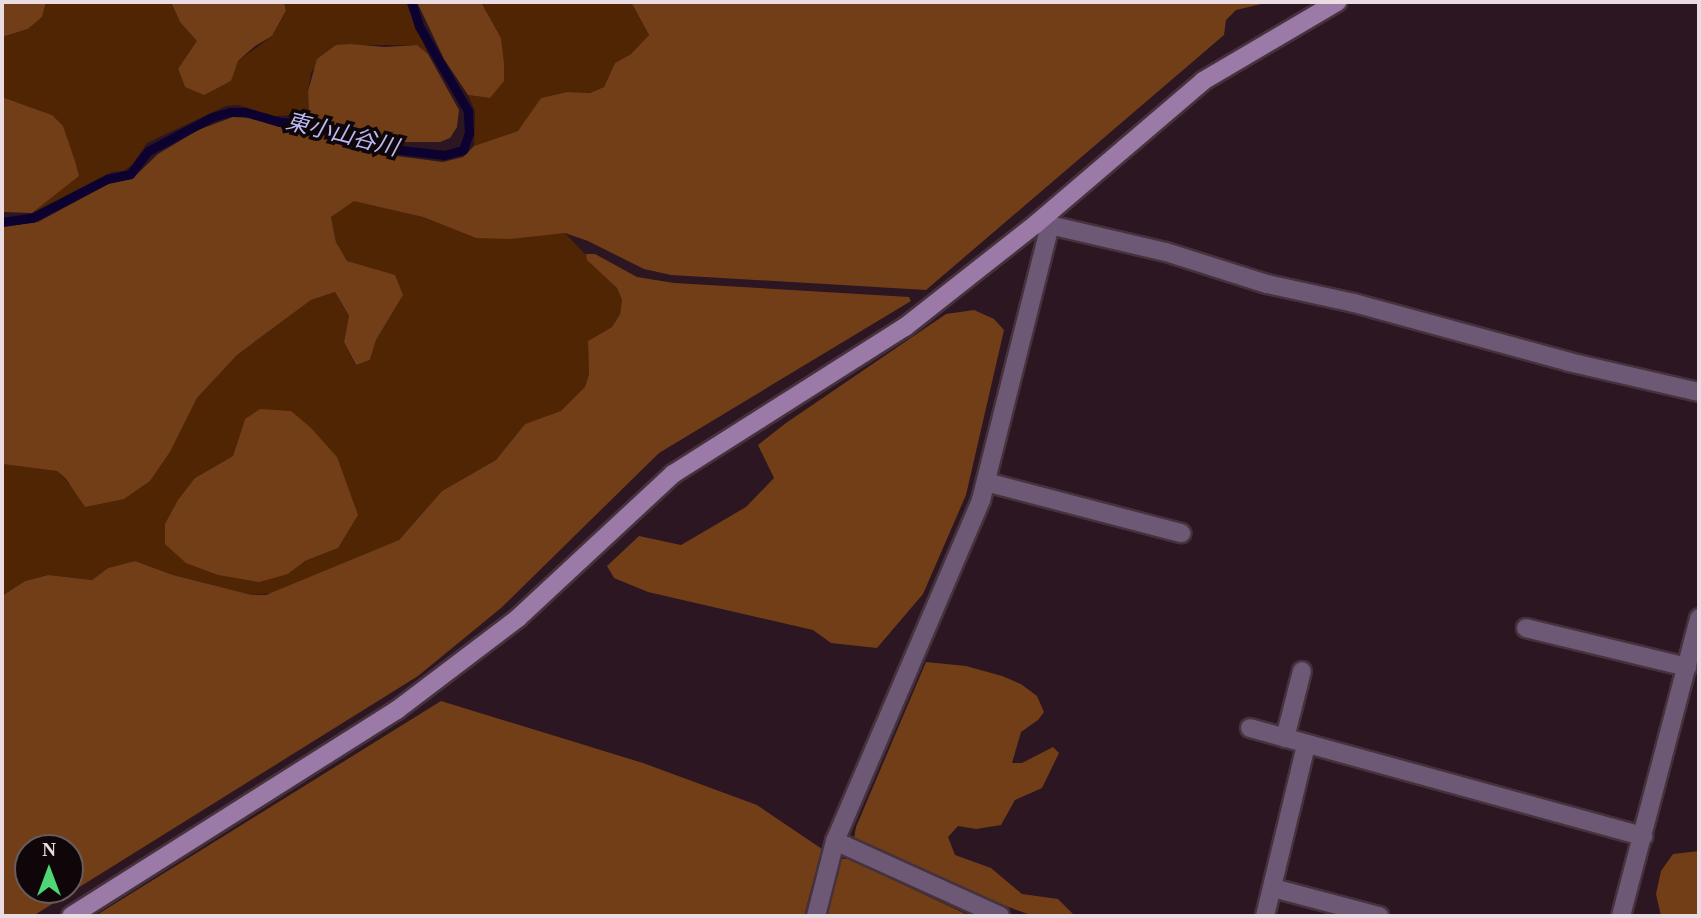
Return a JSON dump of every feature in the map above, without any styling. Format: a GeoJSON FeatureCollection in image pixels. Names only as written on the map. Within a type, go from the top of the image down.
{"type":"FeatureCollection","features":[{"type":"Feature","properties":{"kind":"street"},"geometry":{"type":"LineString","coordinates":[[71,916],[397,710],[518,618],[673,474],[905,327],[1044,224],[1203,80],[1337,2]]}},
{"type":"Feature","properties":{"kind":"street"},"geometry":{"type":"LineString","coordinates":[[1044,224],[1166,252],[1266,284],[1699,392]]}},
{"type":"Feature","properties":{"kind":"street"},"geometry":{"type":"LineString","coordinates":[[816,916],[835,841],[981,500],[1044,224]]}},
{"type":"Feature","properties":{"kind":"street"},"geometry":{"type":"LineString","coordinates":[[986,482],[1181,533]]}},
{"type":"Feature","properties":{"kind":"street"},"geometry":{"type":"LineString","coordinates":[[1621,916],[1699,618]]}},
{"type":"Feature","properties":{"kind":"street"},"geometry":{"type":"LineString","coordinates":[[1525,628],[1687,667]]}},
{"type":"Feature","properties":{"kind":"street"},"geometry":{"type":"LineString","coordinates":[[1285,738],[1301,671]]}},
{"type":"Feature","properties":{"kind":"street"},"geometry":{"type":"LineString","coordinates":[[1250,728],[1643,835]]}},
{"type":"Feature","properties":{"kind":"street"},"geometry":{"type":"LineString","coordinates":[[1265,916],[1306,745]]}},
{"type":"Feature","properties":{"kind":"street"},"geometry":{"type":"LineString","coordinates":[[835,841],[1000,916]]}},
{"type":"Feature","properties":{"kind":"street"},"geometry":{"type":"LineString","coordinates":[[1273,888],[1379,916]]}},
{"type":"Feature","properties":{"kind":"shaded area"},"geometry":{"type":"Polygon","coordinates":[[[2,2],[46,2],[42,17],[28,29],[2,37],[2,2]]]}},
{"type":"Feature","properties":{"kind":"shaded area"},"geometry":{"type":"Polygon","coordinates":[[[46,2],[171,2],[180,22],[198,41],[178,70],[185,87],[230,82],[238,61],[272,36],[286,12],[284,2],[406,2],[428,54],[417,45],[336,45],[311,72],[308,91],[309,114],[329,122],[301,115],[274,116],[238,105],[226,106],[147,143],[132,165],[124,171],[112,172],[32,213],[78,176],[52,115],[2,97],[2,37],[28,29],[42,17],[46,2]]]}},
{"type":"Feature","properties":{"kind":"shaded area"},"geometry":{"type":"Polygon","coordinates":[[[171,2],[284,2],[286,11],[272,36],[238,61],[231,81],[204,95],[185,87],[178,69],[197,41],[180,22],[171,2]]]}},
{"type":"Feature","properties":{"kind":"shaded area"},"geometry":{"type":"Polygon","coordinates":[[[417,2],[481,2],[501,38],[504,64],[504,81],[490,98],[468,95],[444,59],[417,2]]]}},
{"type":"Feature","properties":{"kind":"shaded area"},"geometry":{"type":"Polygon","coordinates":[[[481,2],[631,2],[649,35],[631,54],[615,63],[604,87],[591,93],[567,92],[541,98],[519,131],[474,146],[475,111],[468,95],[490,98],[501,38],[481,2]]]}},
{"type":"Feature","properties":{"kind":"shaded area"},"geometry":{"type":"Polygon","coordinates":[[[631,2],[1270,2],[1236,10],[1226,20],[1224,35],[926,290],[671,275],[644,269],[588,241],[565,233],[510,239],[476,238],[423,217],[354,201],[331,217],[336,242],[347,261],[395,275],[403,295],[376,340],[370,360],[356,365],[344,342],[349,316],[335,292],[311,300],[237,355],[197,398],[170,452],[150,481],[124,499],[85,507],[66,479],[57,471],[2,464],[2,227],[38,222],[110,183],[132,179],[158,154],[198,130],[233,117],[251,118],[279,127],[300,126],[365,152],[443,162],[463,157],[474,146],[518,131],[541,98],[567,92],[590,93],[604,87],[615,63],[631,54],[649,35],[631,2]]]}},
{"type":"Feature","properties":{"kind":"shaded area"},"geometry":{"type":"Polygon","coordinates":[[[336,45],[385,47],[417,45],[428,54],[459,110],[457,127],[450,138],[440,142],[396,142],[361,136],[309,114],[308,91],[317,59],[336,45]]]}},
{"type":"Feature","properties":{"kind":"shaded area"},"geometry":{"type":"Polygon","coordinates":[[[2,97],[52,115],[63,126],[79,176],[32,213],[2,212],[2,97]]]}},
{"type":"Feature","properties":{"kind":"shaded area"},"geometry":{"type":"Polygon","coordinates":[[[354,200],[423,217],[476,238],[565,233],[617,288],[622,300],[620,314],[612,327],[588,341],[589,374],[585,387],[561,412],[525,424],[496,460],[442,491],[399,540],[276,593],[252,595],[173,575],[135,561],[108,568],[92,580],[47,575],[25,581],[2,596],[2,464],[57,471],[74,489],[150,481],[170,452],[197,398],[237,355],[311,300],[335,292],[349,317],[344,342],[355,365],[370,360],[376,340],[403,295],[369,268],[347,261],[336,242],[331,217],[354,200]],[[245,419],[233,456],[195,478],[288,574],[305,561],[338,548],[245,419]]]}},
{"type":"Feature","properties":{"kind":"shaded area"},"geometry":{"type":"Polygon","coordinates":[[[586,254],[595,254],[637,277],[674,283],[909,297],[911,301],[659,453],[501,608],[418,676],[84,884],[84,834],[14,834],[14,904],[52,904],[33,916],[2,916],[2,596],[25,581],[48,575],[92,580],[108,568],[135,561],[173,575],[252,595],[266,595],[399,540],[442,491],[496,460],[525,424],[561,411],[585,387],[589,374],[588,341],[612,327],[620,314],[622,300],[617,288],[587,260],[586,254]]]}},
{"type":"Feature","properties":{"kind":"shaded area"},"geometry":{"type":"Polygon","coordinates":[[[974,310],[994,319],[1004,330],[966,495],[923,594],[877,648],[831,643],[813,630],[648,592],[614,578],[607,566],[639,536],[681,545],[746,507],[774,478],[758,445],[946,314],[974,310]]]}},
{"type":"Feature","properties":{"kind":"shaded area"},"geometry":{"type":"Polygon","coordinates":[[[260,409],[291,411],[311,428],[337,457],[358,515],[338,548],[305,561],[288,574],[259,582],[218,575],[186,563],[165,544],[165,524],[178,500],[195,478],[233,456],[245,419],[260,409]]]}},
{"type":"Feature","properties":{"kind":"shaded area"},"geometry":{"type":"Polygon","coordinates":[[[926,662],[966,666],[1002,676],[1021,684],[1037,696],[1044,712],[1021,732],[1012,763],[1022,763],[1053,747],[1059,753],[1042,788],[1015,800],[1001,825],[976,829],[958,826],[948,837],[955,855],[991,868],[1022,894],[1058,899],[1075,916],[1033,916],[987,899],[854,838],[856,827],[926,662]]]}},
{"type":"Feature","properties":{"kind":"shaded area"},"geometry":{"type":"Polygon","coordinates":[[[441,701],[643,763],[757,805],[822,849],[804,916],[95,916],[441,701]]]}},
{"type":"Feature","properties":{"kind":"shaded area"},"geometry":{"type":"Polygon","coordinates":[[[1699,851],[1699,916],[1661,916],[1656,894],[1661,871],[1673,854],[1699,851]]]}},
{"type":"Feature","properties":{"kind":"shaded area"},"geometry":{"type":"Polygon","coordinates":[[[838,859],[849,859],[970,916],[824,916],[838,859]]]}},
{"type":"Feature","properties":{"kind":"waterway","name":"東小山谷川"},"geometry":{"type":"LineString","coordinates":[[2,222],[32,218],[107,179],[130,174],[148,151],[212,117],[230,112],[245,112],[280,122],[319,125],[366,146],[444,155],[463,150],[469,133],[468,111],[419,26],[411,2]]}}]}
